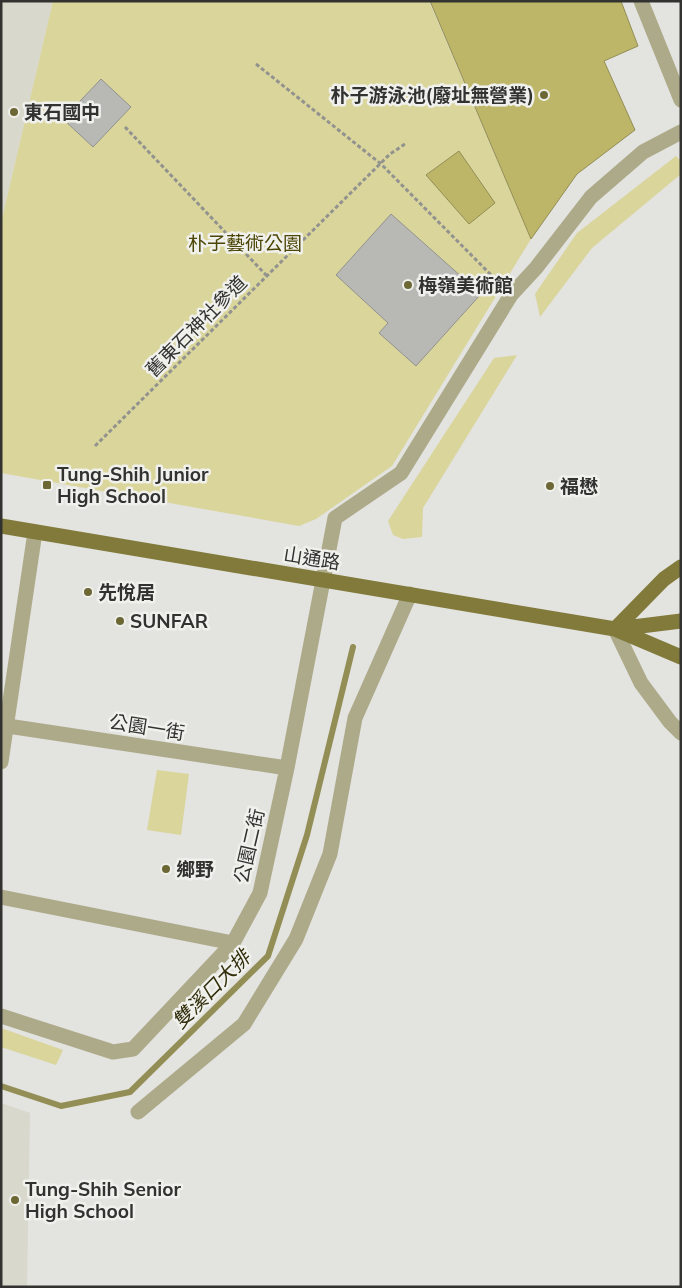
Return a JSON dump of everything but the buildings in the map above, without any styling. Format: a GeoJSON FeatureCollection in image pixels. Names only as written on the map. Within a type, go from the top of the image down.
{"type":"FeatureCollection","features":[{"type":"Feature","properties":{"kind":"main road","name":"山通路"},"geometry":{"type":"LineString","coordinates":[[1,526],[615,629]]}},
{"type":"Feature","properties":{"kind":"main road"},"geometry":{"type":"LineString","coordinates":[[615,629],[664,579],[681,568]]}},
{"type":"Feature","properties":{"kind":"main road"},"geometry":{"type":"LineString","coordinates":[[615,629],[681,621]]}},
{"type":"Feature","properties":{"kind":"main road"},"geometry":{"type":"LineString","coordinates":[[615,629],[681,657]]}},
{"type":"Feature","properties":{"kind":"street"},"geometry":{"type":"LineString","coordinates":[[642,1],[681,100]]}},
{"type":"Feature","properties":{"kind":"street","name":"公園二街"},"geometry":{"type":"LineString","coordinates":[[1,1016],[113,1052],[133,1049],[232,943],[260,893],[287,768],[335,518],[401,473],[512,295],[536,268],[591,197],[643,152],[681,132]]}},
{"type":"Feature","properties":{"kind":"street"},"geometry":{"type":"LineString","coordinates":[[1,762],[4,726],[35,532]]}},
{"type":"Feature","properties":{"kind":"street"},"geometry":{"type":"LineString","coordinates":[[138,1112],[244,1024],[296,939],[330,854],[355,718],[410,594]]}},
{"type":"Feature","properties":{"kind":"street"},"geometry":{"type":"LineString","coordinates":[[615,629],[641,683],[681,734]]}},
{"type":"Feature","properties":{"kind":"street","name":"公園一街"},"geometry":{"type":"LineString","coordinates":[[4,726],[287,768]]}},
{"type":"Feature","properties":{"kind":"street"},"geometry":{"type":"LineString","coordinates":[[1,897],[232,943]]}},
{"type":"Feature","properties":{"kind":"path"},"geometry":{"type":"LineString","coordinates":[[256,64],[381,164],[512,295]]}},
{"type":"Feature","properties":{"kind":"path"},"geometry":{"type":"LineString","coordinates":[[125,127],[267,276]]}},
{"type":"Feature","properties":{"kind":"path","name":"舊東石神社參道"},"geometry":{"type":"LineString","coordinates":[[96,446],[390,154],[405,144]]}},
{"type":"Feature","properties":{"kind":"shaded area","name":"東石國中"},"geometry":{"type":"Polygon","coordinates":[[[1,1],[53,1],[1,223],[1,1]]]}},
{"type":"Feature","properties":{"kind":"shaded area","name":"朴子游泳池(廢址無營業)"},"geometry":{"type":"Polygon","coordinates":[[[430,1],[621,1],[638,46],[604,61],[635,130],[577,174],[531,239],[430,1]]]}},
{"type":"Feature","properties":{"kind":"shaded area"},"geometry":{"type":"Polygon","coordinates":[[[459,151],[495,203],[469,224],[426,175],[459,151]]]}},
{"type":"Feature","properties":{"kind":"shaded area","name":"Tung-Shih Senior High School"},"geometry":{"type":"Polygon","coordinates":[[[1,1103],[30,1113],[27,1287],[1,1287],[1,1103]]]}},
{"type":"Feature","properties":{"kind":"green space","name":"朴子藝術公園"},"geometry":{"type":"Polygon","coordinates":[[[53,1],[429,1],[531,239],[392,466],[316,519],[299,526],[1,473],[1,223],[53,1]]]}},
{"type":"Feature","properties":{"kind":"green space"},"geometry":{"type":"Polygon","coordinates":[[[676,156],[681,161],[681,174],[592,248],[540,317],[535,294],[577,233],[676,156]]]}},
{"type":"Feature","properties":{"kind":"green space"},"geometry":{"type":"Polygon","coordinates":[[[517,355],[423,508],[422,537],[403,539],[393,535],[388,521],[494,358],[517,355]]]}},
{"type":"Feature","properties":{"kind":"green space"},"geometry":{"type":"Polygon","coordinates":[[[157,770],[189,774],[181,835],[147,830],[157,770]]]}},
{"type":"Feature","properties":{"kind":"green space"},"geometry":{"type":"Polygon","coordinates":[[[1,1028],[63,1050],[56,1065],[1,1047],[1,1028]]]}},
{"type":"Feature","properties":{"kind":"waterway","name":"雙溪口大排"},"geometry":{"type":"LineString","coordinates":[[1,1086],[61,1106],[130,1092],[268,956],[307,835],[353,647]]}},
{"type":"Feature","properties":{"kind":"place","name":"朴子游泳池(廢址無營業)"},"geometry":{"type":"Point","coordinates":[544,95]}},
{"type":"Feature","properties":{"kind":"place","name":"東石國中"},"geometry":{"type":"Point","coordinates":[14,112]}},
{"type":"Feature","properties":{"kind":"place","name":"梅嶺美術館"},"geometry":{"type":"Point","coordinates":[408,285]}},
{"type":"Feature","properties":{"kind":"place","name":"Tung-Shih Junior High School"},"geometry":{"type":"Point","coordinates":[47,485]}},
{"type":"Feature","properties":{"kind":"place","name":"福懋"},"geometry":{"type":"Point","coordinates":[550,486]}},
{"type":"Feature","properties":{"kind":"place","name":"先悅居"},"geometry":{"type":"Point","coordinates":[88,592]}},
{"type":"Feature","properties":{"kind":"place","name":"SUNFAR"},"geometry":{"type":"Point","coordinates":[120,621]}},
{"type":"Feature","properties":{"kind":"place","name":"鄉野"},"geometry":{"type":"Point","coordinates":[166,869]}},
{"type":"Feature","properties":{"kind":"place","name":"Tung-Shih Senior High School"},"geometry":{"type":"Point","coordinates":[15,1200]}}]}
